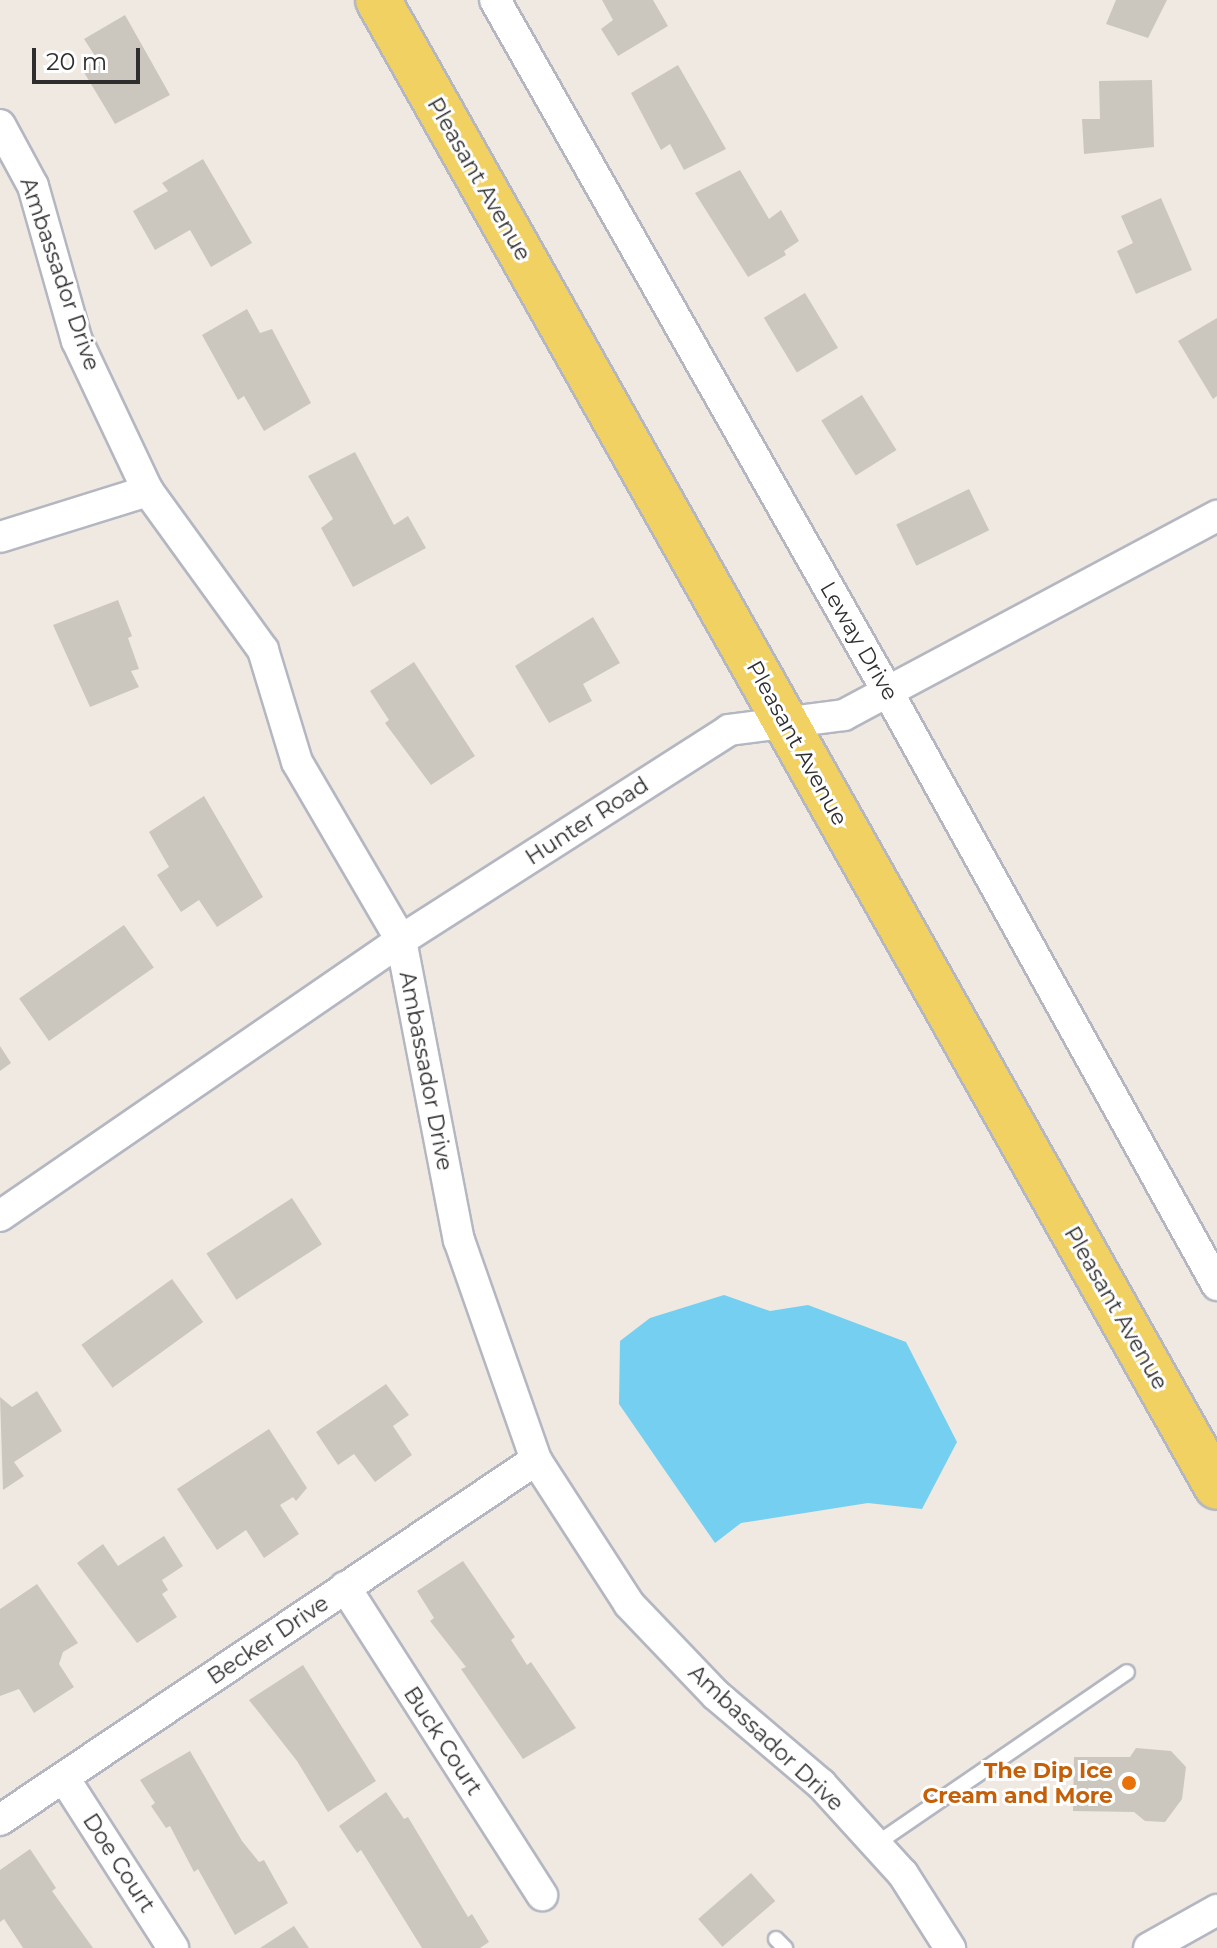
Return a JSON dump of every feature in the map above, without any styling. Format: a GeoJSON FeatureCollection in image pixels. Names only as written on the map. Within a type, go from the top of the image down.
{"type":"FeatureCollection","features":[{"type":"Feature","properties":{"kind":"main road","name":"Pleasant Avenue"},"geometry":{"type":"LineString","coordinates":[[378,0],[1217,1487]]}},
{"type":"Feature","properties":{"kind":"street","name":"Leway Drive"},"geometry":{"type":"LineString","coordinates":[[495,0],[889,694],[1217,1285]]}},
{"type":"Feature","properties":{"kind":"street","name":"Ambassador Drive"},"geometry":{"type":"LineString","coordinates":[[0,125],[33,186],[77,341],[148,491],[263,650],[297,762],[401,940],[459,1240],[536,1460],[629,1604],[716,1695],[821,1784],[903,1874],[950,1948]]}},
{"type":"Feature","properties":{"kind":"street"},"geometry":{"type":"LineString","coordinates":[[0,537],[148,491]]}},
{"type":"Feature","properties":{"kind":"street","name":"Hunter Road"},"geometry":{"type":"LineString","coordinates":[[0,1216],[401,940],[729,730],[785,720],[844,715],[889,694],[1217,516]]}},
{"type":"Feature","properties":{"kind":"street","name":"Becker Drive"},"geometry":{"type":"LineString","coordinates":[[0,1820],[536,1460]]}},
{"type":"Feature","properties":{"kind":"street","name":"Buck Court"},"geometry":{"type":"LineString","coordinates":[[345,1587],[542,1895]]}},
{"type":"Feature","properties":{"kind":"street","name":"Doe Court"},"geometry":{"type":"LineString","coordinates":[[64,1778],[173,1948]]}},
{"type":"Feature","properties":{"kind":"street"},"geometry":{"type":"LineString","coordinates":[[1149,1948],[1217,1910]]}},
{"type":"Feature","properties":{"kind":"lane"},"geometry":{"type":"LineString","coordinates":[[876,1844],[1127,1672]]}},
{"type":"Feature","properties":{"kind":"water"},"geometry":{"type":"Polygon","coordinates":[[[724,1295],[770,1311],[808,1305],[906,1342],[957,1442],[922,1509],[868,1503],[741,1523],[715,1543],[619,1404],[620,1341],[650,1318],[724,1295]]]}},
{"type":"Feature","properties":{"kind":"building"},"geometry":{"type":"Polygon","coordinates":[[[602,0],[653,0],[668,26],[618,56],[601,29],[613,20],[602,0]]]}},
{"type":"Feature","properties":{"kind":"building"},"geometry":{"type":"Polygon","coordinates":[[[1116,0],[1167,0],[1148,38],[1106,24],[1116,0]]]}},
{"type":"Feature","properties":{"kind":"building"},"geometry":{"type":"Polygon","coordinates":[[[125,15],[170,95],[115,124],[82,69],[97,59],[84,39],[125,15]]]}},
{"type":"Feature","properties":{"kind":"building"},"geometry":{"type":"Polygon","coordinates":[[[678,65],[726,149],[684,170],[670,144],[661,150],[631,93],[678,65]]]}},
{"type":"Feature","properties":{"kind":"building"},"geometry":{"type":"Polygon","coordinates":[[[1152,80],[1154,147],[1084,154],[1082,119],[1100,119],[1099,81],[1152,80]]]}},
{"type":"Feature","properties":{"kind":"building"},"geometry":{"type":"Polygon","coordinates":[[[203,159],[252,243],[211,267],[190,230],[155,250],[133,211],[168,191],[162,183],[203,159]]]}},
{"type":"Feature","properties":{"kind":"building"},"geometry":{"type":"Polygon","coordinates":[[[740,170],[769,219],[781,210],[799,241],[784,251],[786,255],[748,277],[695,193],[740,170]]]}},
{"type":"Feature","properties":{"kind":"building"},"geometry":{"type":"Polygon","coordinates":[[[1161,198],[1192,270],[1136,294],[1117,251],[1133,243],[1121,216],[1161,198]]]}},
{"type":"Feature","properties":{"kind":"building"},"geometry":{"type":"Polygon","coordinates":[[[805,293],[838,348],[797,373],[764,318],[805,293]]]}},
{"type":"Feature","properties":{"kind":"building"},"geometry":{"type":"Polygon","coordinates":[[[247,309],[260,333],[272,329],[311,403],[264,431],[244,396],[238,400],[202,335],[247,309]]]}},
{"type":"Feature","properties":{"kind":"building"},"geometry":{"type":"Polygon","coordinates":[[[1217,318],[1217,396],[1213,399],[1178,341],[1217,318]]]}},
{"type":"Feature","properties":{"kind":"building"},"geometry":{"type":"Polygon","coordinates":[[[862,395],[896,450],[856,476],[821,420],[862,395]]]}},
{"type":"Feature","properties":{"kind":"building"},"geometry":{"type":"Polygon","coordinates":[[[355,452],[394,525],[408,516],[426,548],[353,587],[321,528],[333,519],[308,476],[355,452]]]}},
{"type":"Feature","properties":{"kind":"building"},"geometry":{"type":"Polygon","coordinates":[[[969,489],[989,530],[916,566],[896,525],[969,489]]]}},
{"type":"Feature","properties":{"kind":"building"},"geometry":{"type":"Polygon","coordinates":[[[118,600],[132,636],[128,638],[139,669],[131,671],[139,687],[90,707],[53,625],[118,600]]]}},
{"type":"Feature","properties":{"kind":"building"},"geometry":{"type":"Polygon","coordinates":[[[593,617],[620,663],[583,684],[592,701],[549,723],[515,666],[593,617]]]}},
{"type":"Feature","properties":{"kind":"building"},"geometry":{"type":"Polygon","coordinates":[[[414,662],[475,756],[431,785],[385,723],[389,720],[370,691],[414,662]]]}},
{"type":"Feature","properties":{"kind":"building"},"geometry":{"type":"Polygon","coordinates":[[[204,796],[263,897],[217,927],[199,900],[181,912],[157,875],[169,867],[149,832],[204,796]]]}},
{"type":"Feature","properties":{"kind":"building"},"geometry":{"type":"Polygon","coordinates":[[[124,925],[154,968],[49,1041],[19,998],[124,925]]]}},
{"type":"Feature","properties":{"kind":"building"},"geometry":{"type":"Polygon","coordinates":[[[0,1046],[11,1063],[0,1071],[0,1046]]]}},
{"type":"Feature","properties":{"kind":"building"},"geometry":{"type":"Polygon","coordinates":[[[292,1198],[322,1244],[236,1300],[206,1254],[292,1198]]]}},
{"type":"Feature","properties":{"kind":"building"},"geometry":{"type":"Polygon","coordinates":[[[172,1279],[203,1322],[113,1388],[81,1345],[172,1279]]]}},
{"type":"Feature","properties":{"kind":"building"},"geometry":{"type":"Polygon","coordinates":[[[386,1384],[409,1415],[393,1426],[412,1455],[375,1482],[354,1454],[338,1465],[316,1432],[386,1384]]]}},
{"type":"Feature","properties":{"kind":"building"},"geometry":{"type":"Polygon","coordinates":[[[37,1391],[62,1431],[14,1462],[24,1476],[3,1490],[0,1397],[12,1407],[37,1391]]]}},
{"type":"Feature","properties":{"kind":"building"},"geometry":{"type":"Polygon","coordinates":[[[269,1429],[307,1488],[296,1501],[293,1497],[280,1505],[299,1534],[264,1558],[246,1530],[217,1550],[177,1489],[269,1429]]]}},
{"type":"Feature","properties":{"kind":"building"},"geometry":{"type":"Polygon","coordinates":[[[164,1536],[183,1566],[162,1580],[168,1590],[162,1594],[177,1617],[137,1643],[77,1563],[103,1544],[118,1566],[164,1536]]]}},
{"type":"Feature","properties":{"kind":"building"},"geometry":{"type":"Polygon","coordinates":[[[463,1561],[515,1637],[511,1640],[527,1665],[531,1662],[576,1728],[523,1759],[461,1669],[466,1667],[430,1621],[434,1618],[417,1591],[463,1561]]]}},
{"type":"Feature","properties":{"kind":"building"},"geometry":{"type":"Polygon","coordinates":[[[37,1584],[78,1643],[63,1652],[59,1664],[74,1687],[34,1713],[19,1689],[0,1696],[0,1609],[37,1584]]]}},
{"type":"Feature","properties":{"kind":"building"},"geometry":{"type":"Polygon","coordinates":[[[303,1665],[376,1781],[328,1812],[297,1761],[249,1700],[303,1665]]]}},
{"type":"Feature","properties":{"kind":"building","name":"The Dip Ice Cream and More"},"geometry":{"type":"Polygon","coordinates":[[[1136,1748],[1171,1751],[1186,1767],[1182,1799],[1165,1822],[1145,1821],[1134,1812],[1073,1811],[1074,1757],[1130,1757],[1136,1748]]]}},
{"type":"Feature","properties":{"kind":"building"},"geometry":{"type":"Polygon","coordinates":[[[190,1751],[242,1841],[259,1862],[264,1860],[288,1903],[235,1935],[198,1869],[194,1872],[170,1826],[166,1828],[151,1806],[155,1803],[140,1780],[190,1751]]]}},
{"type":"Feature","properties":{"kind":"building"},"geometry":{"type":"Polygon","coordinates":[[[386,1792],[404,1819],[408,1817],[468,1917],[472,1914],[489,1942],[480,1948],[422,1948],[361,1850],[357,1853],[339,1826],[386,1792]]]}},
{"type":"Feature","properties":{"kind":"building"},"geometry":{"type":"Polygon","coordinates":[[[30,1849],[56,1888],[52,1891],[93,1948],[23,1948],[4,1919],[0,1922],[0,1870],[30,1849]]]}},
{"type":"Feature","properties":{"kind":"building"},"geometry":{"type":"Polygon","coordinates":[[[751,1873],[775,1901],[722,1947],[698,1919],[751,1873]]]}},
{"type":"Feature","properties":{"kind":"building"},"geometry":{"type":"Polygon","coordinates":[[[294,1926],[309,1948],[260,1948],[294,1926]]]}},
{"type":"Feature","properties":{"kind":"place","name":"The Dip Ice Cream and More"},"geometry":{"type":"Point","coordinates":[1129,1783]}}]}
